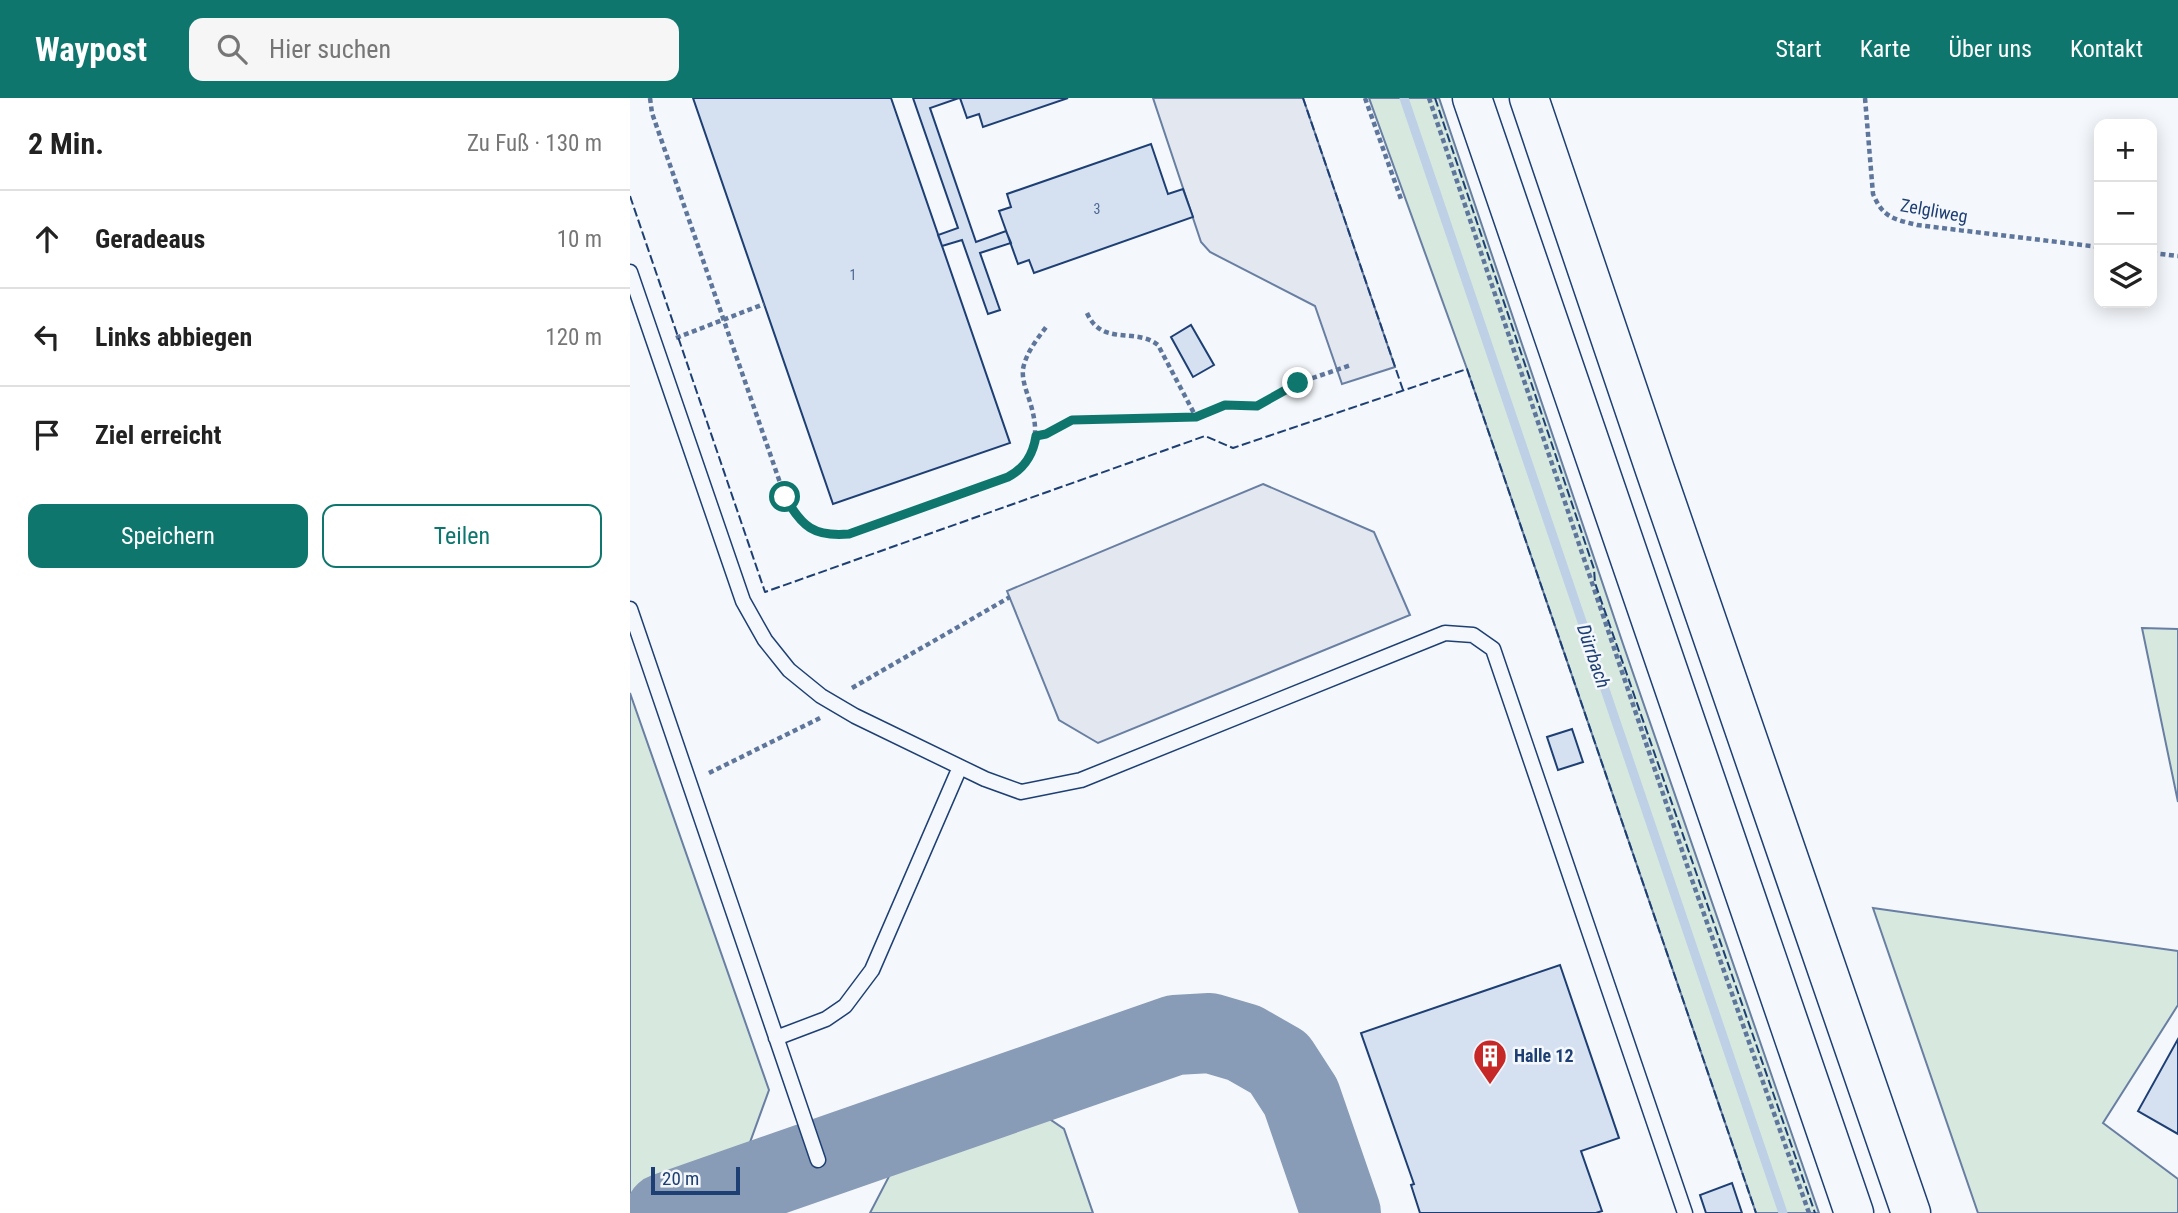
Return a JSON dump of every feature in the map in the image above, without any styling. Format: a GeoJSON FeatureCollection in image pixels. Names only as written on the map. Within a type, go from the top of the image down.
{"type":"FeatureCollection","features":[{"type":"Feature","properties":{"kind":"highway"},"geometry":{"type":"LineString","coordinates":[[1472,98],[1854,1213]]}},
{"type":"Feature","properties":{"kind":"highway"},"geometry":{"type":"LineString","coordinates":[[1529,98],[1911,1213]]}},
{"type":"Feature","properties":{"kind":"lane"},"geometry":{"type":"LineString","coordinates":[[630,272],[743,601],[765,640],[789,670],[821,695],[855,716],[985,779],[1021,792],[1081,780],[1445,634],[1473,635],[1493,649],[1685,1213]]}},
{"type":"Feature","properties":{"kind":"lane"},"geometry":{"type":"LineString","coordinates":[[630,608],[818,1160]]}},
{"type":"Feature","properties":{"kind":"lane"},"geometry":{"type":"LineString","coordinates":[[776,1038],[826,1019],[845,1006],[872,970],[960,767]]}},
{"type":"Feature","properties":{"kind":"path"},"geometry":{"type":"LineString","coordinates":[[650,98],[652,113],[785,497],[795,514],[809,529],[828,536],[849,534],[1017,472],[1030,456],[1036,436],[1036,418],[1023,383],[1023,371],[1033,344],[1047,326]]}},
{"type":"Feature","properties":{"kind":"path"},"geometry":{"type":"LineString","coordinates":[[1365,98],[1402,202]]}},
{"type":"Feature","properties":{"kind":"path"},"geometry":{"type":"LineString","coordinates":[[1429,98],[1686,863],[1809,1213]]}},
{"type":"Feature","properties":{"kind":"path","name":"Zelgliweg"},"geometry":{"type":"LineString","coordinates":[[1866,98],[1873,194],[1878,207],[1892,219],[1917,225],[2094,246]]}},
{"type":"Feature","properties":{"kind":"path"},"geometry":{"type":"LineString","coordinates":[[2157,254],[2178,256]]}},
{"type":"Feature","properties":{"kind":"path"},"geometry":{"type":"LineString","coordinates":[[678,337],[764,304]]}},
{"type":"Feature","properties":{"kind":"path"},"geometry":{"type":"LineString","coordinates":[[1087,313],[1092,324],[1116,336],[1150,338],[1158,345],[1196,417]]}},
{"type":"Feature","properties":{"kind":"path"},"geometry":{"type":"LineString","coordinates":[[1036,436],[1046,434],[1072,420],[1196,417],[1225,405],[1257,406],[1298,383],[1351,365]]}},
{"type":"Feature","properties":{"kind":"shaded area"},"geometry":{"type":"Polygon","coordinates":[[[1153,98],[1303,98],[1395,367],[1342,384],[1315,306],[1210,252],[1201,242],[1153,98]]]}},
{"type":"Feature","properties":{"kind":"shaded area"},"geometry":{"type":"Polygon","coordinates":[[[1369,98],[1439,98],[1819,1213],[1756,1213],[1467,369],[1369,98]]]}},
{"type":"Feature","properties":{"kind":"shaded area"},"geometry":{"type":"Polygon","coordinates":[[[1263,484],[1374,532],[1410,615],[1098,743],[1059,720],[1007,591],[1263,484]]]}},
{"type":"Feature","properties":{"kind":"shaded area"},"geometry":{"type":"Polygon","coordinates":[[[2142,628],[2178,629],[2178,802],[2142,628]]]}},
{"type":"Feature","properties":{"kind":"shaded area"},"geometry":{"type":"Polygon","coordinates":[[[630,693],[769,1090],[749,1145],[691,1182],[630,1204],[630,693]]]}},
{"type":"Feature","properties":{"kind":"shaded area"},"geometry":{"type":"Polygon","coordinates":[[[1873,908],[2178,951],[2178,1005],[2103,1123],[2178,1179],[2178,1213],[1978,1213],[1873,908]]]}},
{"type":"Feature","properties":{"kind":"shaded area"},"geometry":{"type":"Polygon","coordinates":[[[1026,1112],[1045,1116],[1064,1129],[1093,1213],[870,1213],[898,1159],[1026,1112]]]}},
{"type":"Feature","properties":{"kind":"building"},"geometry":{"type":"Polygon","coordinates":[[[693,98],[891,98],[1010,443],[833,504],[693,98]]]}},
{"type":"Feature","properties":{"kind":"building"},"geometry":{"type":"Polygon","coordinates":[[[913,98],[959,98],[930,108],[976,242],[1006,231],[1011,243],[980,253],[1000,310],[988,314],[962,240],[942,246],[938,235],[958,228],[913,98]]]}},
{"type":"Feature","properties":{"kind":"building"},"geometry":{"type":"Polygon","coordinates":[[[960,98],[1068,98],[983,127],[979,114],[967,118],[960,98]]]}},
{"type":"Feature","properties":{"kind":"building"},"geometry":{"type":"Polygon","coordinates":[[[1151,144],[1168,194],[1183,189],[1193,217],[1034,273],[1029,260],[1018,264],[999,211],[1011,207],[1007,194],[1151,144]]]}},
{"type":"Feature","properties":{"kind":"building"},"geometry":{"type":"Polygon","coordinates":[[[1191,325],[1214,365],[1193,377],[1171,337],[1191,325]]]}},
{"type":"Feature","properties":{"kind":"building"},"geometry":{"type":"Polygon","coordinates":[[[1572,729],[1583,762],[1558,770],[1547,737],[1572,729]]]}},
{"type":"Feature","properties":{"kind":"building","name":"Halle 12"},"geometry":{"type":"Polygon","coordinates":[[[1560,965],[1619,1138],[1581,1151],[1602,1211],[1420,1213],[1411,1185],[1414,1184],[1361,1033],[1560,965]]]}},
{"type":"Feature","properties":{"kind":"building"},"geometry":{"type":"Polygon","coordinates":[[[2178,1039],[2178,1134],[2138,1111],[2178,1039]]]}},
{"type":"Feature","properties":{"kind":"building"},"geometry":{"type":"Polygon","coordinates":[[[1732,1183],[1742,1213],[1706,1213],[1700,1195],[1732,1183]]]}},
{"type":"Feature","properties":{"kind":"waterway","name":"Dürrbach"},"geometry":{"type":"LineString","coordinates":[[1404,98],[1783,1213]]}},
{"type":"Feature","properties":{"kind":"taxiway"},"geometry":{"type":"LineString","coordinates":[[665,1213],[1175,1035],[1210,1033],[1244,1043],[1279,1063],[1301,1097],[1341,1213]]}},
{"type":"Feature","properties":{"kind":"fence"},"geometry":{"type":"LineString","coordinates":[[1303,98],[1403,390]]}},
{"type":"Feature","properties":{"kind":"fence"},"geometry":{"type":"LineString","coordinates":[[1435,98],[1594,569],[1595,583],[1815,1213]]}},
{"type":"Feature","properties":{"kind":"fence"},"geometry":{"type":"LineString","coordinates":[[630,196],[765,592],[1205,436],[1233,448],[1467,369],[1756,1213]]}},
{"type":"Feature","properties":{"kind":"place","name":"Halle 12"},"geometry":{"type":"Point","coordinates":[1490,1086]}},
{"type":"Feature","properties":{"kind":"route"},"geometry":{"type":"LineString","coordinates":[[785,497],[795,514],[809,529],[828,536],[849,534],[1008,477],[1025,464],[1034,447],[1036,436],[1046,434],[1072,420],[1147,416],[1196,417],[1225,405],[1257,406],[1298,383]]}}]}
